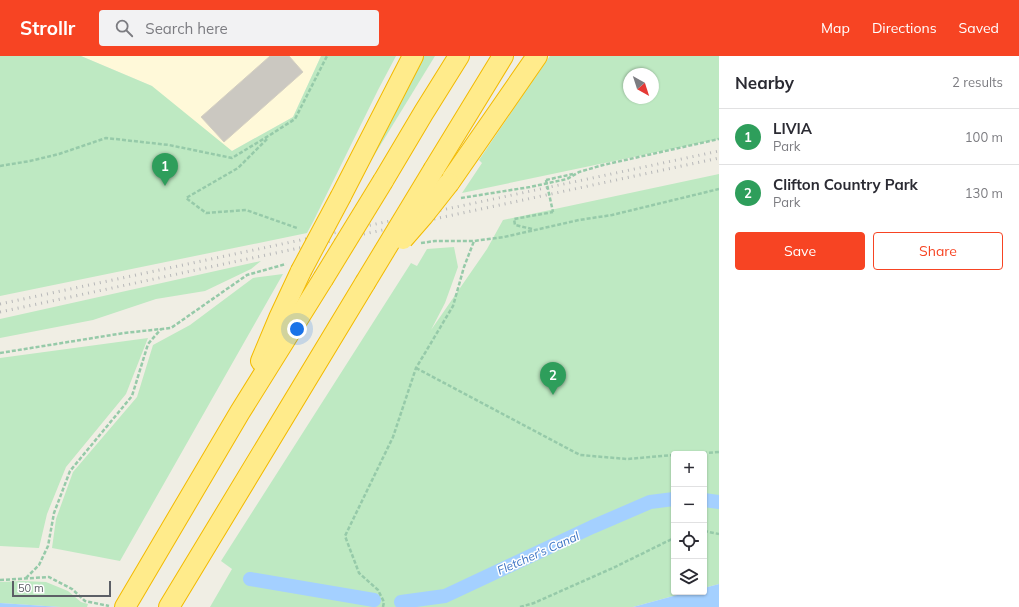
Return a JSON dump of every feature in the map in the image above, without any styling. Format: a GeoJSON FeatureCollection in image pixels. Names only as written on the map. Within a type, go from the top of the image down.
{"type":"FeatureCollection","features":[{"type":"Feature","properties":{"kind":"highway"},"geometry":{"type":"LineString","coordinates":[[240,412],[279,318],[294,268],[341,196],[413,56]]}},
{"type":"Feature","properties":{"kind":"highway"},"geometry":{"type":"LineString","coordinates":[[128,600],[240,412],[459,56]]}},
{"type":"Feature","properties":{"kind":"highway"},"geometry":{"type":"LineString","coordinates":[[171,603],[503,56]]}},
{"type":"Feature","properties":{"kind":"highway"},"geometry":{"type":"LineString","coordinates":[[365,283],[423,216],[449,182],[537,56]]}},
{"type":"Feature","properties":{"kind":"path"},"geometry":{"type":"LineString","coordinates":[[0,166],[59,154],[106,138],[169,145],[232,158],[270,136],[295,119],[327,56]]}},
{"type":"Feature","properties":{"kind":"path"},"geometry":{"type":"LineString","coordinates":[[270,136],[238,168],[186,198],[206,213],[246,210],[297,228]]}},
{"type":"Feature","properties":{"kind":"path"},"geometry":{"type":"LineString","coordinates":[[534,230],[515,225],[514,219],[554,212],[546,180],[566,176],[603,165],[719,139]]}},
{"type":"Feature","properties":{"kind":"path"},"geometry":{"type":"LineString","coordinates":[[461,198],[530,187],[566,179],[579,172]]}},
{"type":"Feature","properties":{"kind":"path"},"geometry":{"type":"LineString","coordinates":[[419,243],[435,241],[474,241],[504,236],[579,220],[612,215],[719,189]]}},
{"type":"Feature","properties":{"kind":"path"},"geometry":{"type":"LineString","coordinates":[[383,607],[384,602],[378,590],[359,573],[346,536],[393,437],[416,368],[452,306],[474,241]]}},
{"type":"Feature","properties":{"kind":"path"},"geometry":{"type":"LineString","coordinates":[[0,353],[124,333],[171,328],[247,275],[294,268]]}},
{"type":"Feature","properties":{"kind":"path"},"geometry":{"type":"LineString","coordinates":[[26,578],[39,565],[48,546],[54,513],[70,471],[132,396],[148,344],[161,329]]}},
{"type":"Feature","properties":{"kind":"path"},"geometry":{"type":"LineString","coordinates":[[416,368],[580,456],[627,458],[671,455]]}},
{"type":"Feature","properties":{"kind":"path"},"geometry":{"type":"LineString","coordinates":[[707,453],[719,452]]}},
{"type":"Feature","properties":{"kind":"path"},"geometry":{"type":"LineString","coordinates":[[707,532],[719,534]]}},
{"type":"Feature","properties":{"kind":"path"},"geometry":{"type":"LineString","coordinates":[[520,607],[534,603],[671,539]]}},
{"type":"Feature","properties":{"kind":"path"},"geometry":{"type":"LineString","coordinates":[[0,580],[49,577],[72,589],[85,601],[113,607]]}},
{"type":"Feature","properties":{"kind":"shaded area"},"geometry":{"type":"Polygon","coordinates":[[[81,56],[321,56],[293,117],[232,151],[171,125],[152,86],[81,56]]]}},
{"type":"Feature","properties":{"kind":"green space"},"geometry":{"type":"Polygon","coordinates":[[[0,56],[81,56],[152,86],[232,151],[293,117],[321,56],[396,56],[307,233],[0,296],[0,56]]]}},
{"type":"Feature","properties":{"kind":"green space"},"geometry":{"type":"Polygon","coordinates":[[[422,56],[435,56],[367,167],[363,165],[422,56]]]}},
{"type":"Feature","properties":{"kind":"green space"},"geometry":{"type":"Polygon","coordinates":[[[550,56],[719,56],[719,139],[462,193],[482,163],[479,160],[550,56]]]}},
{"type":"Feature","properties":{"kind":"green space"},"geometry":{"type":"Polygon","coordinates":[[[719,174],[719,584],[707,587],[707,451],[671,451],[671,595],[677,595],[633,607],[210,607],[232,569],[221,561],[411,263],[417,266],[427,249],[454,247],[458,267],[445,303],[431,330],[487,249],[503,220],[719,174]]]}},
{"type":"Feature","properties":{"kind":"green space"},"geometry":{"type":"Polygon","coordinates":[[[261,261],[251,269],[205,291],[156,299],[93,320],[0,338],[0,319],[261,261]]]}},
{"type":"Feature","properties":{"kind":"green space"},"geometry":{"type":"Polygon","coordinates":[[[283,274],[120,561],[52,548],[56,519],[73,472],[137,397],[153,345],[190,325],[253,278],[283,274]]]}},
{"type":"Feature","properties":{"kind":"green space"},"geometry":{"type":"Polygon","coordinates":[[[148,338],[126,394],[66,467],[47,514],[39,548],[0,546],[0,358],[148,338]]]}},
{"type":"Feature","properties":{"kind":"green space"},"geometry":{"type":"Polygon","coordinates":[[[0,582],[46,582],[68,591],[81,602],[88,604],[87,607],[0,603],[0,582]]]}},
{"type":"Feature","properties":{"kind":"water"},"geometry":{"type":"Polygon","coordinates":[[[719,584],[719,607],[633,607],[677,595],[707,595],[707,587],[719,584]]]}},
{"type":"Feature","properties":{"kind":"water"},"geometry":{"type":"Polygon","coordinates":[[[0,603],[61,607],[0,607],[0,603]]]}},
{"type":"Feature","properties":{"kind":"building"},"geometry":{"type":"Polygon","coordinates":[[[270,56],[289,56],[303,72],[224,142],[201,117],[270,56]]]}},
{"type":"Feature","properties":{"kind":"waterway","name":"Fletcher's Canal"},"geometry":{"type":"LineString","coordinates":[[401,602],[445,596],[592,527],[650,502],[671,499]]}},
{"type":"Feature","properties":{"kind":"waterway","name":"Fletcher's Canal"},"geometry":{"type":"LineString","coordinates":[[707,500],[719,502]]}},
{"type":"Feature","properties":{"kind":"waterway"},"geometry":{"type":"LineString","coordinates":[[250,579],[374,600]]}},
{"type":"Feature","properties":{"kind":"railway"},"geometry":{"type":"LineString","coordinates":[[0,304],[719,151]]}},
{"type":"Feature","properties":{"kind":"railway"},"geometry":{"type":"LineString","coordinates":[[0,312],[719,158]]}},
{"type":"Feature","properties":{"kind":"place","name":"LIVIA"},"geometry":{"type":"Point","coordinates":[165,186]}},
{"type":"Feature","properties":{"kind":"place","name":"Clifton Country Park"},"geometry":{"type":"Point","coordinates":[553,395]}}]}
